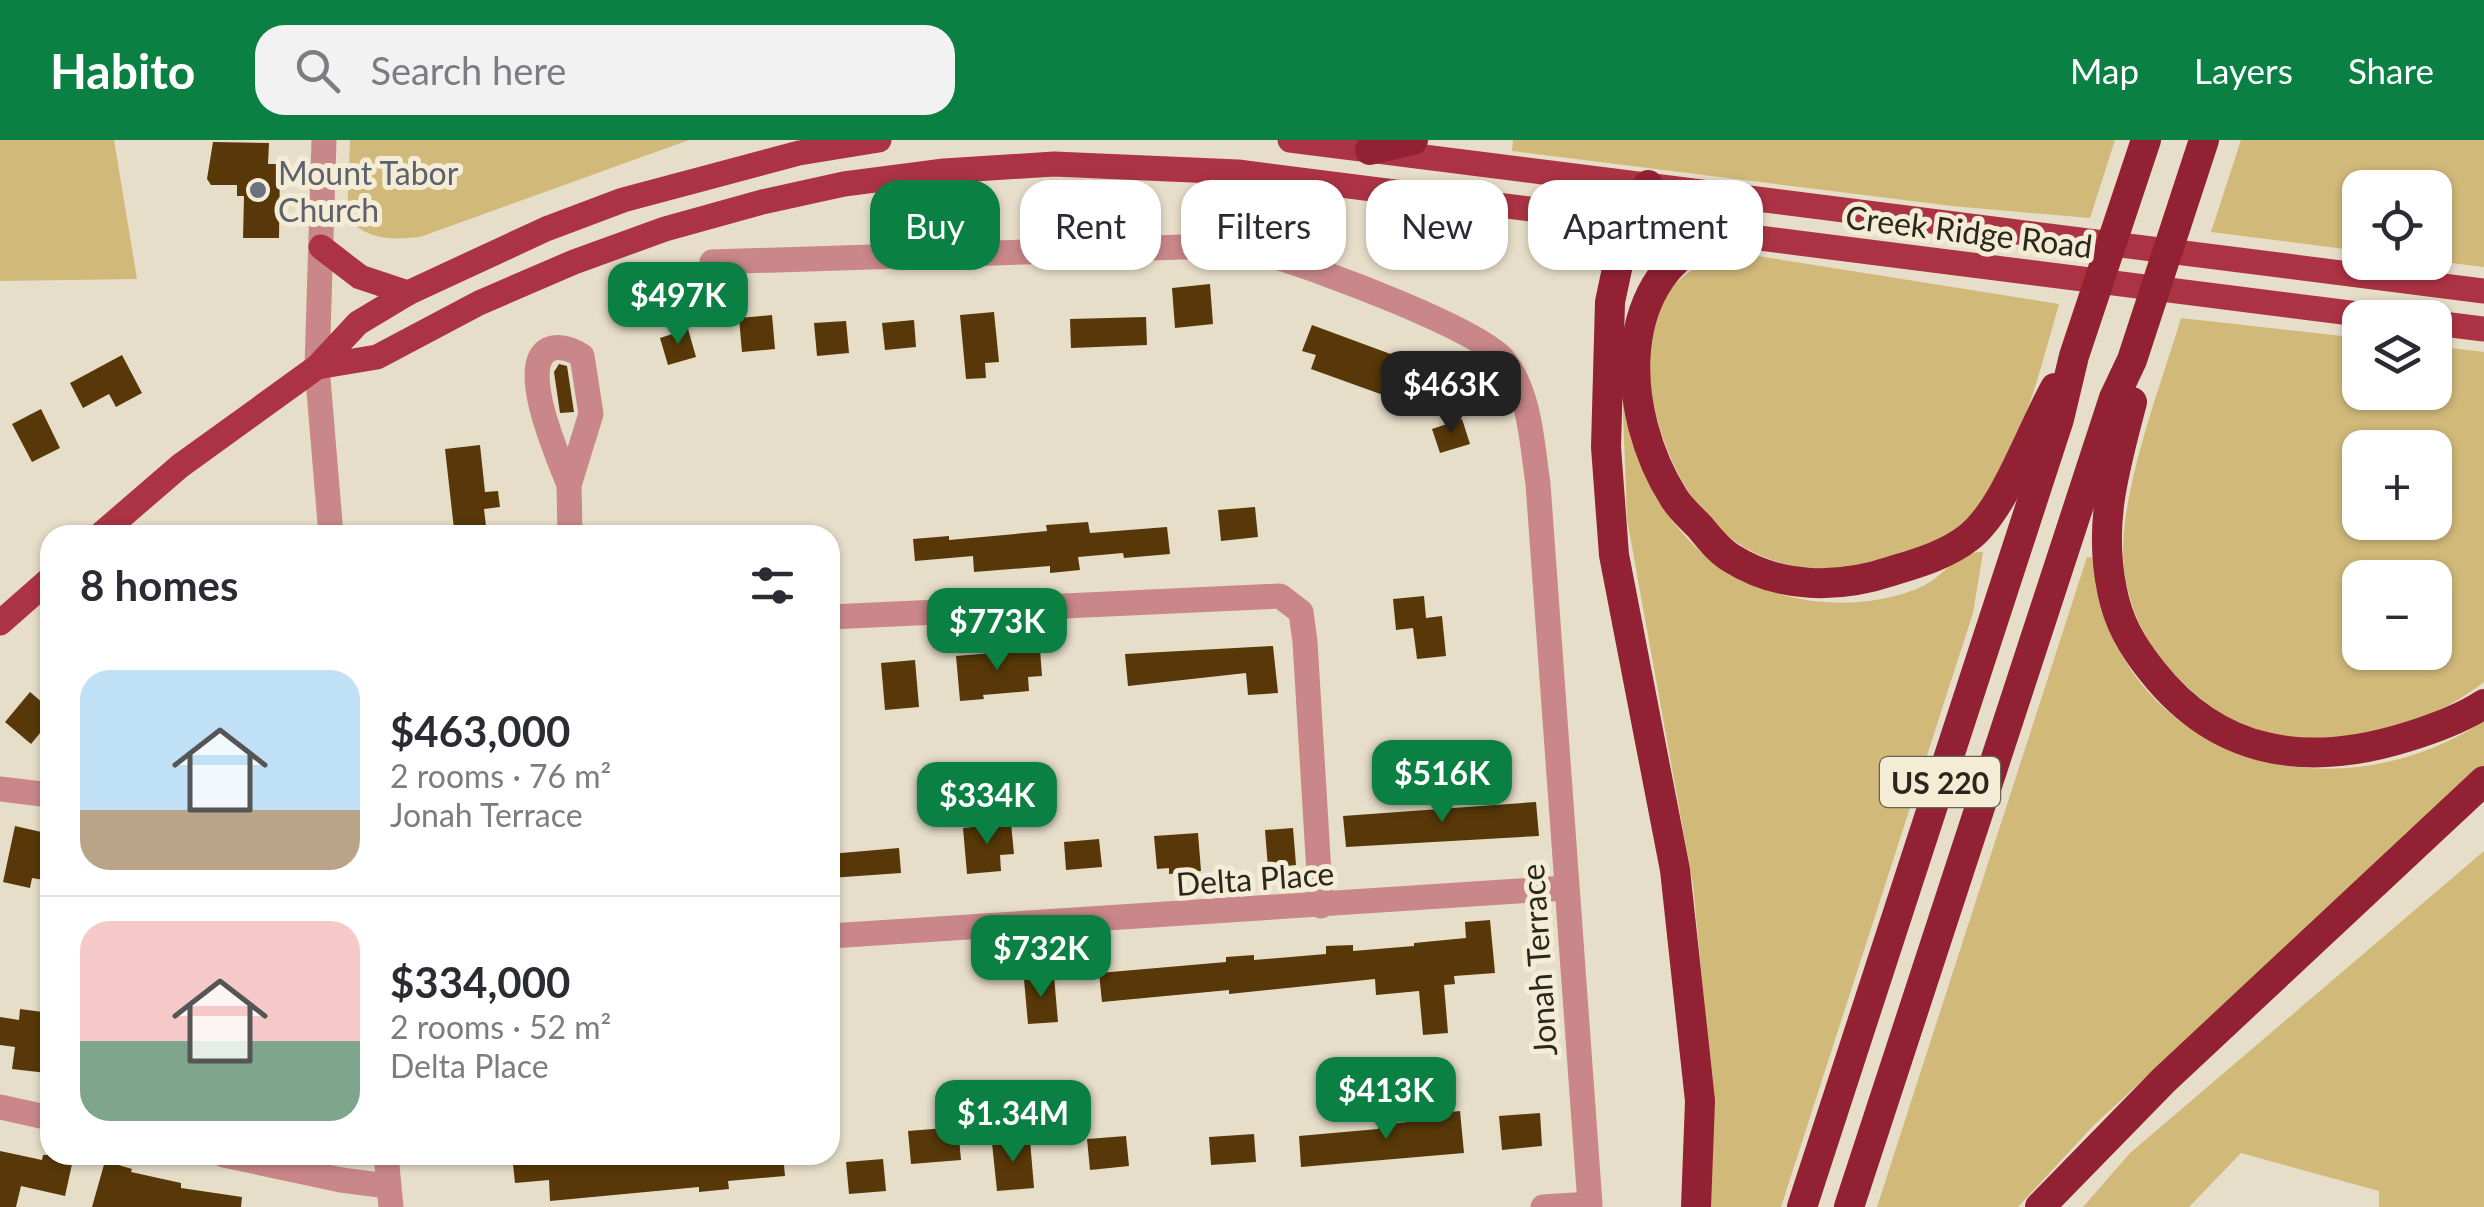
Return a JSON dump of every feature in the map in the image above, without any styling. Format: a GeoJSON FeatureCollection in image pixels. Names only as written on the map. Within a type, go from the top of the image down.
{"type":"FeatureCollection","features":[{"type":"Feature","properties":{"kind":"highway"},"geometry":{"type":"LineString","coordinates":[[1370,150],[1413,140]]}},
{"type":"Feature","properties":{"kind":"highway","name":"US 220"},"geometry":{"type":"LineString","coordinates":[[1802,1207],[2146,140]]}},
{"type":"Feature","properties":{"kind":"highway","name":"US 220"},"geometry":{"type":"LineString","coordinates":[[1849,1207],[2114,398],[2132,360],[2204,140]]}},
{"type":"Feature","properties":{"kind":"highway"},"geometry":{"type":"LineString","coordinates":[[1617,270],[1610,302],[1606,447],[1614,555],[1675,870],[1700,1101],[1696,1207]]}},
{"type":"Feature","properties":{"kind":"highway"},"geometry":{"type":"LineString","coordinates":[[1667,270],[1644,304],[1636,337],[1636,387],[1650,450],[1674,499],[1729,558],[1798,583],[1837,584],[1881,575],[1936,557],[1970,537],[2008,487],[2038,420],[2074,356]]}},
{"type":"Feature","properties":{"kind":"highway"},"geometry":{"type":"LineString","coordinates":[[2132,360],[2133,400],[2108,494],[2105,548],[2112,594],[2128,640],[2169,693],[2202,722],[2230,736],[2302,754],[2377,746],[2457,719],[2484,704]]}},
{"type":"Feature","properties":{"kind":"highway"},"geometry":{"type":"LineString","coordinates":[[2040,1207],[2164,1080],[2484,781]]}},
{"type":"Feature","properties":{"kind":"main road","name":"Creek Ridge Road"},"geometry":{"type":"LineString","coordinates":[[112,525],[180,466],[317,367],[358,323],[408,294],[546,229],[623,200],[800,153],[879,140]]}},
{"type":"Feature","properties":{"kind":"main road","name":"Creek Ridge Road"},"geometry":{"type":"LineString","coordinates":[[1290,140],[1608,180]]}},
{"type":"Feature","properties":{"kind":"main road","name":"Creek Ridge Road"},"geometry":{"type":"LineString","coordinates":[[317,367],[377,357],[479,303],[665,229],[844,184],[944,171],[1054,164],[1238,172],[1528,209]]}},
{"type":"Feature","properties":{"kind":"main road","name":"Creek Ridge Road"},"geometry":{"type":"LineString","coordinates":[[1763,199],[2484,291]]}},
{"type":"Feature","properties":{"kind":"main road","name":"Creek Ridge Road"},"geometry":{"type":"LineString","coordinates":[[1763,237],[2342,312]]}},
{"type":"Feature","properties":{"kind":"main road"},"geometry":{"type":"LineString","coordinates":[[322,247],[360,277],[408,294]]}},
{"type":"Feature","properties":{"kind":"main road"},"geometry":{"type":"LineString","coordinates":[[2452,325],[2484,330]]}},
{"type":"Feature","properties":{"kind":"main road"},"geometry":{"type":"LineString","coordinates":[[0,623],[40,588]]}},
{"type":"Feature","properties":{"kind":"street"},"geometry":{"type":"LineString","coordinates":[[324,140],[317,367],[330,525]]}},
{"type":"Feature","properties":{"kind":"street","name":"Jonah Terrace"},"geometry":{"type":"LineString","coordinates":[[712,262],[1215,246],[1276,257],[1390,300],[1476,336],[1504,358],[1521,392],[1538,484],[1564,888],[1590,1204],[1543,1207]]}},
{"type":"Feature","properties":{"kind":"street"},"geometry":{"type":"LineString","coordinates":[[569,485],[570,525]]}},
{"type":"Feature","properties":{"kind":"street"},"geometry":{"type":"LineString","coordinates":[[840,617],[1280,596],[1300,612],[1305,642],[1321,906]]}},
{"type":"Feature","properties":{"kind":"street"},"geometry":{"type":"LineString","coordinates":[[0,790],[40,794]]}},
{"type":"Feature","properties":{"kind":"street","name":"Delta Place"},"geometry":{"type":"LineString","coordinates":[[840,935],[1564,888]]}},
{"type":"Feature","properties":{"kind":"street"},"geometry":{"type":"LineString","coordinates":[[0,1107],[40,1116]]}},
{"type":"Feature","properties":{"kind":"street"},"geometry":{"type":"LineString","coordinates":[[271,1165],[341,1180],[390,1197],[387,1165]]}},
{"type":"Feature","properties":{"kind":"shaded area"},"geometry":{"type":"Polygon","coordinates":[[[0,140],[114,140],[137,279],[0,281],[0,140]]]}},
{"type":"Feature","properties":{"kind":"shaded area"},"geometry":{"type":"Polygon","coordinates":[[[350,140],[689,140],[420,237],[399,238],[363,231],[347,218],[350,140]]]}},
{"type":"Feature","properties":{"kind":"shaded area"},"geometry":{"type":"Polygon","coordinates":[[[1513,140],[2115,140],[2090,218],[1952,206],[1512,151],[1513,140]]]}},
{"type":"Feature","properties":{"kind":"shaded area"},"geometry":{"type":"Polygon","coordinates":[[[2241,140],[2484,140],[2484,267],[2452,263],[2452,170],[2342,170],[2342,249],[2211,232],[2241,140]]]}},
{"type":"Feature","properties":{"kind":"shaded area"},"geometry":{"type":"Polygon","coordinates":[[[1763,257],[2059,304],[2023,421],[1981,502],[1962,525],[1939,542],[1852,573],[1766,558],[1725,534],[1692,498],[1661,432],[1652,395],[1649,358],[1654,324],[1668,294],[1692,270],[1763,270],[1763,257]]]}},
{"type":"Feature","properties":{"kind":"shaded area"},"geometry":{"type":"Polygon","coordinates":[[[2181,318],[2342,336],[2342,410],[2452,410],[2452,348],[2484,352],[2484,682],[2430,715],[2367,736],[2335,740],[2271,736],[2241,726],[2206,704],[2175,675],[2147,639],[2126,583],[2123,541],[2127,510],[2152,409],[2181,318]]]}},
{"type":"Feature","properties":{"kind":"shaded area"},"geometry":{"type":"Polygon","coordinates":[[[1621,358],[1656,492],[1673,521],[1695,546],[1750,583],[1814,601],[1848,603],[1881,599],[1920,587],[1967,555],[1983,552],[1973,613],[1781,1207],[1710,1207],[1709,1051],[1693,885],[1627,519],[1621,358]]]}},
{"type":"Feature","properties":{"kind":"shaded area"},"geometry":{"type":"Polygon","coordinates":[[[2087,557],[2096,558],[2112,637],[2149,693],[2188,727],[2233,751],[2283,765],[2334,769],[2386,762],[2436,746],[2484,721],[2484,766],[2094,1125],[2018,1207],[1877,1207],[2087,557]]]}},
{"type":"Feature","properties":{"kind":"shaded area"},"geometry":{"type":"Polygon","coordinates":[[[2484,851],[2484,1207],[2379,1207],[2379,1191],[2241,1153],[2189,1207],[2083,1207],[2130,1153],[2484,851]]]}},
{"type":"Feature","properties":{"kind":"building","name":"Mount Tabor Church"},"geometry":{"type":"Polygon","coordinates":[[[213,142],[269,143],[268,164],[280,164],[279,238],[243,238],[244,196],[237,196],[237,185],[211,185],[207,179],[213,142]]]}},
{"type":"Feature","properties":{"kind":"building"},"geometry":{"type":"Polygon","coordinates":[[[1210,284],[1213,324],[1175,328],[1172,288],[1210,284]]]}},
{"type":"Feature","properties":{"kind":"building"},"geometry":{"type":"Polygon","coordinates":[[[994,312],[999,362],[985,363],[986,378],[966,379],[960,315],[994,312]]]}},
{"type":"Feature","properties":{"kind":"building"},"geometry":{"type":"Polygon","coordinates":[[[772,315],[775,349],[742,352],[739,318],[772,315]]]}},
{"type":"Feature","properties":{"kind":"building"},"geometry":{"type":"Polygon","coordinates":[[[1146,317],[1147,345],[1071,348],[1070,319],[1146,317]]]}},
{"type":"Feature","properties":{"kind":"building"},"geometry":{"type":"Polygon","coordinates":[[[914,320],[916,347],[885,350],[882,323],[914,320]]]}},
{"type":"Feature","properties":{"kind":"building"},"geometry":{"type":"Polygon","coordinates":[[[846,321],[849,353],[817,356],[814,323],[846,321]]]}},
{"type":"Feature","properties":{"kind":"building"},"geometry":{"type":"Polygon","coordinates":[[[1312,325],[1423,366],[1408,404],[1311,369],[1316,355],[1302,351],[1312,325]]]}},
{"type":"Feature","properties":{"kind":"building"},"geometry":{"type":"Polygon","coordinates":[[[688,329],[696,357],[668,365],[660,338],[688,329]]]}},
{"type":"Feature","properties":{"kind":"building"},"geometry":{"type":"Polygon","coordinates":[[[122,355],[142,393],[116,407],[109,394],[83,408],[70,383],[122,355]]]}},
{"type":"Feature","properties":{"kind":"building"},"geometry":{"type":"Polygon","coordinates":[[[559,364],[567,366],[574,412],[560,413],[554,372],[559,364]]]}},
{"type":"Feature","properties":{"kind":"building"},"geometry":{"type":"Polygon","coordinates":[[[41,409],[60,448],[32,462],[12,424],[41,409]]]}},
{"type":"Feature","properties":{"kind":"building"},"geometry":{"type":"Polygon","coordinates":[[[1462,419],[1470,444],[1440,453],[1432,429],[1462,419]]]}},
{"type":"Feature","properties":{"kind":"building"},"geometry":{"type":"Polygon","coordinates":[[[480,445],[485,492],[498,491],[500,507],[484,509],[486,525],[454,525],[445,449],[480,445]]]}},
{"type":"Feature","properties":{"kind":"building"},"geometry":{"type":"Polygon","coordinates":[[[1255,507],[1258,537],[1221,541],[1218,510],[1255,507]]]}},
{"type":"Feature","properties":{"kind":"building"},"geometry":{"type":"Polygon","coordinates":[[[1088,522],[1090,533],[1167,527],[1170,554],[1078,557],[1080,570],[1050,573],[1050,566],[974,572],[973,556],[915,561],[913,539],[949,536],[949,540],[1047,531],[1046,525],[1088,522]]]}},
{"type":"Feature","properties":{"kind":"building"},"geometry":{"type":"Polygon","coordinates":[[[1424,596],[1426,618],[1442,616],[1446,656],[1417,659],[1413,628],[1396,630],[1393,599],[1424,596]]]}},
{"type":"Feature","properties":{"kind":"building"},"geometry":{"type":"Polygon","coordinates":[[[1273,646],[1278,693],[1248,695],[1246,673],[1128,686],[1125,654],[1273,646]]]}},
{"type":"Feature","properties":{"kind":"building"},"geometry":{"type":"Polygon","coordinates":[[[1040,649],[1042,676],[1028,677],[1029,691],[960,701],[956,656],[1040,649]]]}},
{"type":"Feature","properties":{"kind":"building"},"geometry":{"type":"Polygon","coordinates":[[[915,660],[919,707],[885,710],[881,663],[915,660]]]}},
{"type":"Feature","properties":{"kind":"building"},"geometry":{"type":"Polygon","coordinates":[[[30,692],[40,700],[40,733],[31,744],[5,722],[30,692]]]}},
{"type":"Feature","properties":{"kind":"building"},"geometry":{"type":"Polygon","coordinates":[[[1536,802],[1539,836],[1346,847],[1343,816],[1536,802]]]}},
{"type":"Feature","properties":{"kind":"building"},"geometry":{"type":"Polygon","coordinates":[[[1011,823],[1014,854],[1000,855],[1001,871],[967,874],[963,828],[1011,823]]]}},
{"type":"Feature","properties":{"kind":"building"},"geometry":{"type":"Polygon","coordinates":[[[15,826],[40,832],[40,879],[32,878],[30,888],[3,882],[15,826]]]}},
{"type":"Feature","properties":{"kind":"building"},"geometry":{"type":"Polygon","coordinates":[[[1293,828],[1296,865],[1268,868],[1265,830],[1293,828]]]}},
{"type":"Feature","properties":{"kind":"building"},"geometry":{"type":"Polygon","coordinates":[[[1198,833],[1201,871],[1169,874],[1169,868],[1157,869],[1154,836],[1198,833]]]}},
{"type":"Feature","properties":{"kind":"building"},"geometry":{"type":"Polygon","coordinates":[[[1099,839],[1102,867],[1066,870],[1064,842],[1099,839]]]}},
{"type":"Feature","properties":{"kind":"building"},"geometry":{"type":"Polygon","coordinates":[[[899,848],[901,873],[840,877],[840,853],[899,848]]]}},
{"type":"Feature","properties":{"kind":"building"},"geometry":{"type":"Polygon","coordinates":[[[1490,920],[1495,973],[1454,976],[1455,984],[1444,985],[1448,1033],[1423,1035],[1419,991],[1376,995],[1375,979],[1102,1002],[1099,973],[1226,962],[1226,957],[1254,955],[1254,960],[1326,954],[1326,946],[1353,945],[1353,951],[1414,946],[1466,938],[1465,922],[1490,920]]]}},
{"type":"Feature","properties":{"kind":"building"},"geometry":{"type":"Polygon","coordinates":[[[1054,976],[1058,1022],[1028,1024],[1024,979],[1054,976]]]}},
{"type":"Feature","properties":{"kind":"building"},"geometry":{"type":"Polygon","coordinates":[[[20,1009],[40,1012],[40,1072],[12,1069],[15,1047],[0,1045],[0,1017],[19,1020],[20,1009]]]}},
{"type":"Feature","properties":{"kind":"building"},"geometry":{"type":"Polygon","coordinates":[[[1460,1111],[1464,1153],[1301,1167],[1299,1136],[1378,1129],[1378,1125],[1428,1120],[1428,1114],[1460,1111]]]}},
{"type":"Feature","properties":{"kind":"building"},"geometry":{"type":"Polygon","coordinates":[[[1540,1113],[1542,1146],[1502,1150],[1499,1116],[1540,1113]]]}},
{"type":"Feature","properties":{"kind":"building"},"geometry":{"type":"Polygon","coordinates":[[[958,1127],[961,1160],[911,1164],[908,1131],[958,1127]]]}},
{"type":"Feature","properties":{"kind":"building"},"geometry":{"type":"Polygon","coordinates":[[[1254,1134],[1256,1162],[1211,1165],[1209,1137],[1254,1134]]]}},
{"type":"Feature","properties":{"kind":"building"},"geometry":{"type":"Polygon","coordinates":[[[1126,1136],[1129,1166],[1090,1170],[1087,1139],[1126,1136]]]}},
{"type":"Feature","properties":{"kind":"building"},"geometry":{"type":"Polygon","coordinates":[[[1030,1140],[1034,1188],[997,1191],[992,1143],[1030,1140]]]}},
{"type":"Feature","properties":{"kind":"building"},"geometry":{"type":"Polygon","coordinates":[[[0,1151],[40,1160],[40,1165],[72,1165],[65,1196],[21,1186],[16,1207],[0,1207],[0,1151]]]}},
{"type":"Feature","properties":{"kind":"building"},"geometry":{"type":"Polygon","coordinates":[[[883,1159],[886,1191],[849,1194],[846,1162],[883,1159]]]}},
{"type":"Feature","properties":{"kind":"building"},"geometry":{"type":"Polygon","coordinates":[[[104,1165],[118,1165],[132,1169],[131,1172],[181,1183],[181,1188],[242,1197],[241,1207],[92,1207],[104,1165]]]}},
{"type":"Feature","properties":{"kind":"building"},"geometry":{"type":"Polygon","coordinates":[[[513,1165],[784,1165],[785,1176],[728,1181],[729,1189],[699,1192],[699,1187],[550,1201],[549,1180],[515,1183],[513,1165]]]}},
{"type":"Feature","properties":{"kind":"place","name":"Mount Tabor Church"},"geometry":{"type":"Point","coordinates":[258,190]}}]}
